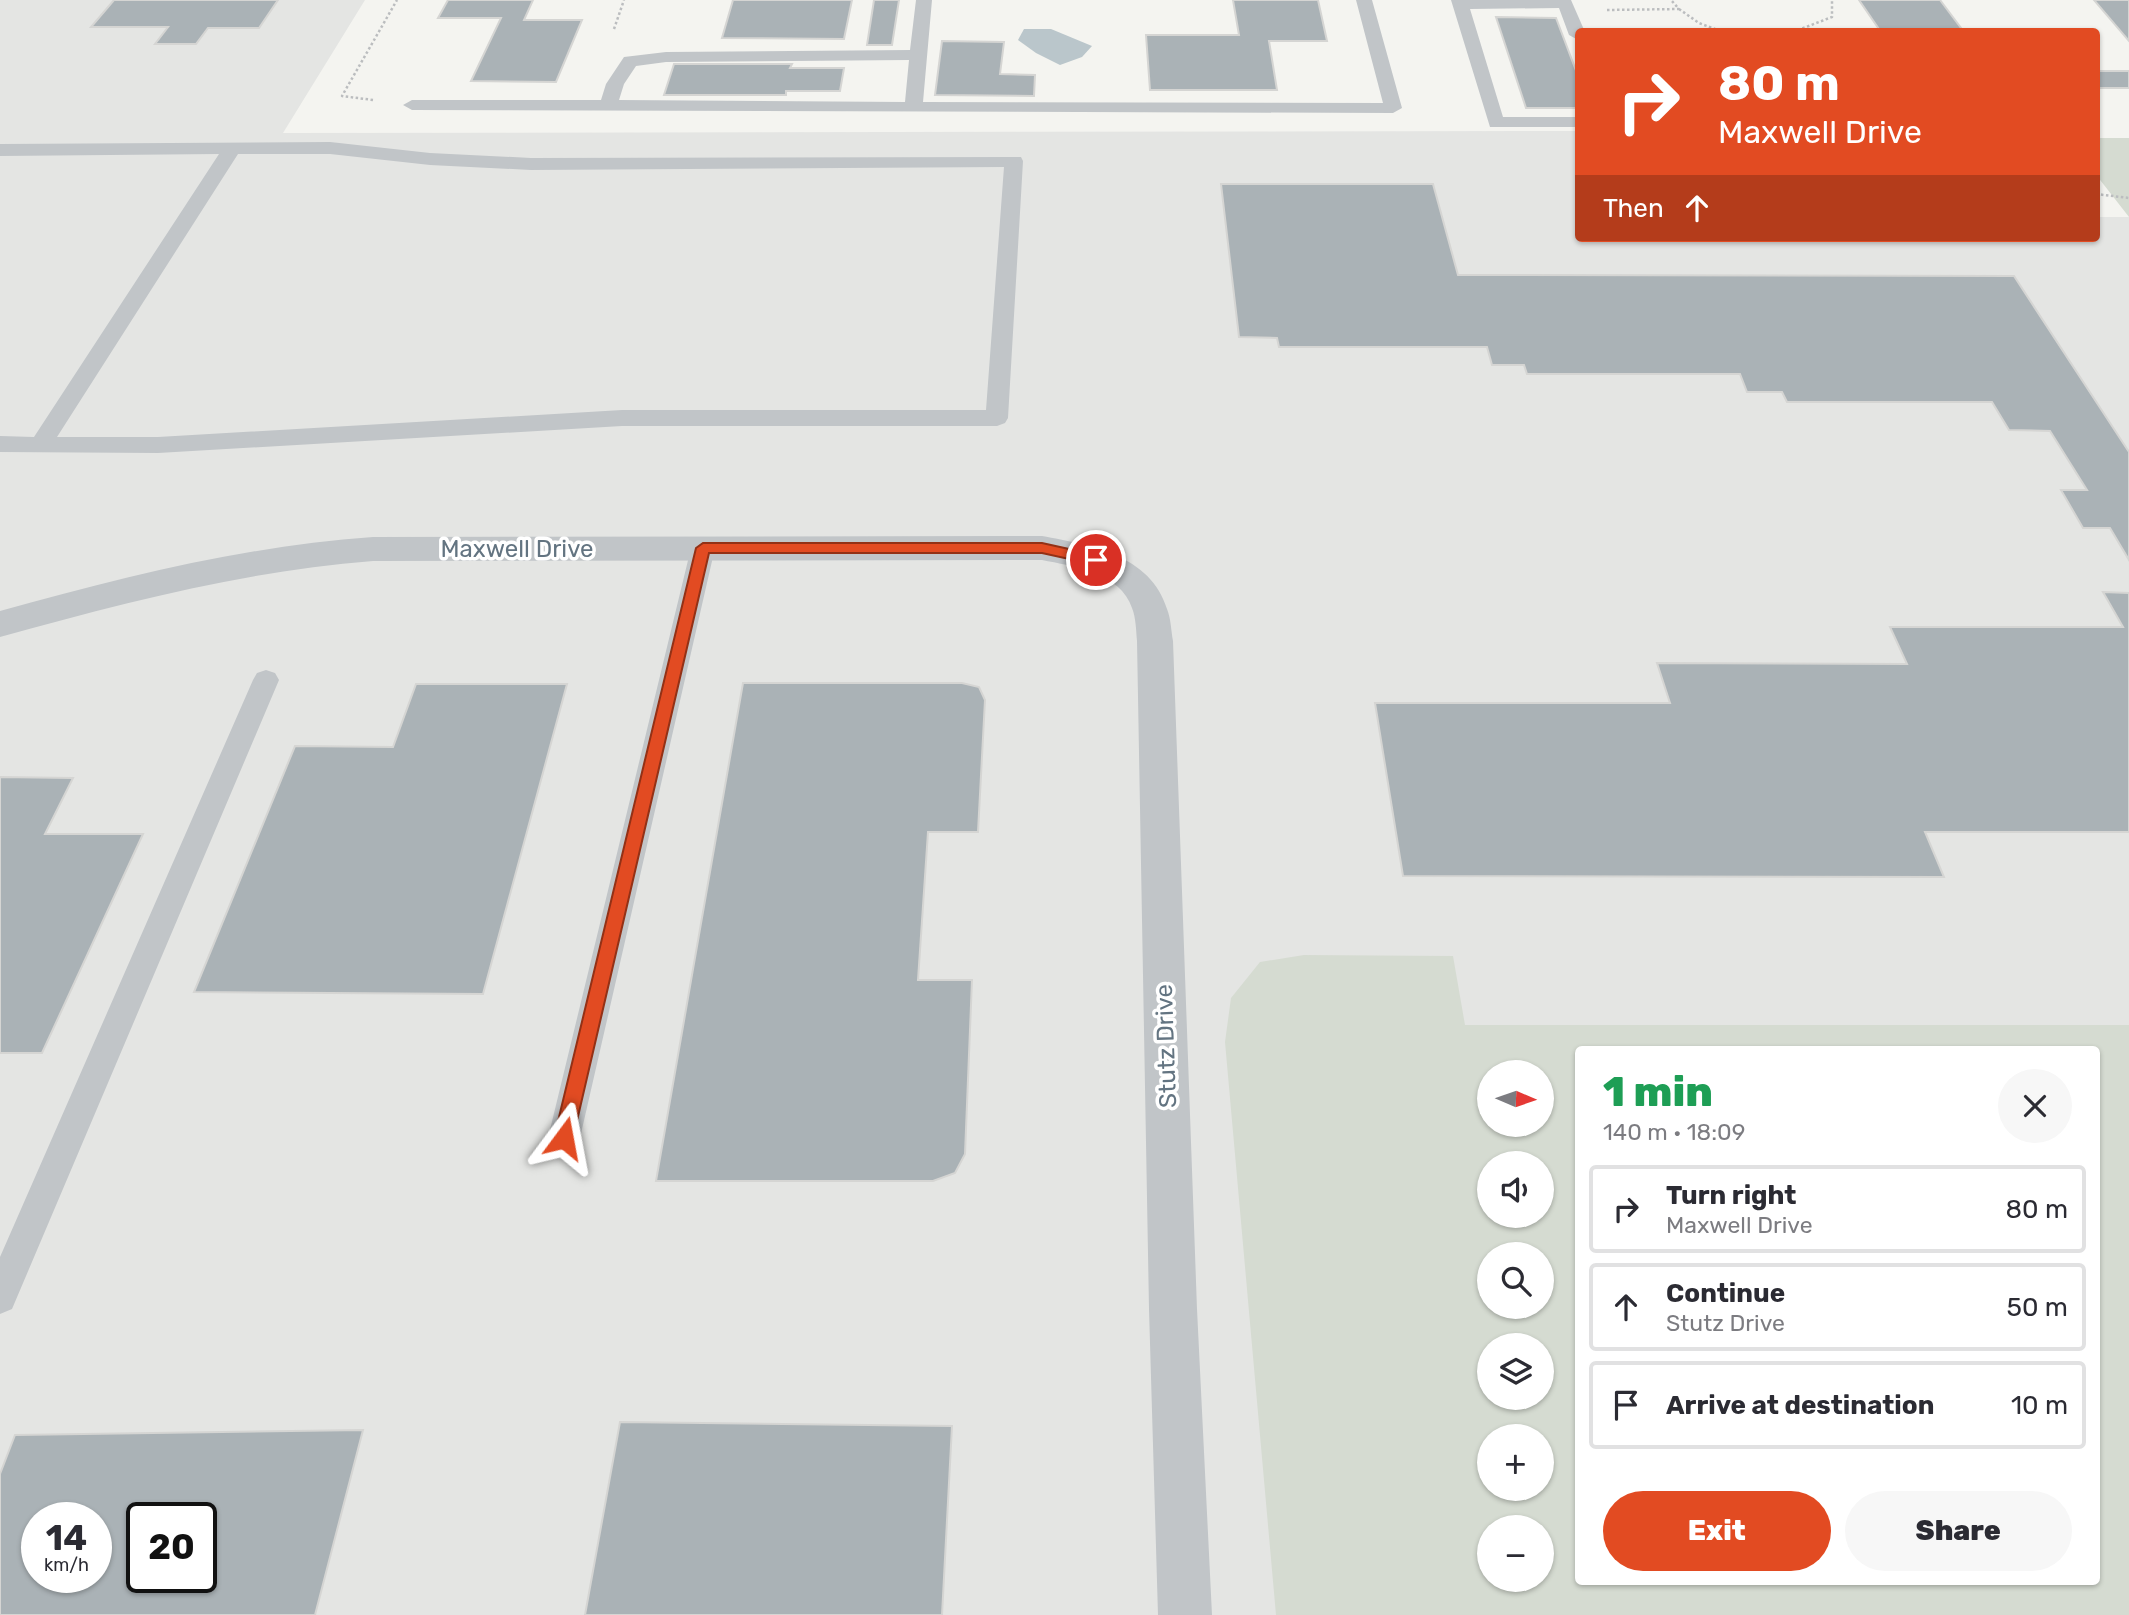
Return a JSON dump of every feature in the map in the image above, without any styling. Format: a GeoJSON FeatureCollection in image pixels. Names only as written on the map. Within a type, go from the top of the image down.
{"type":"FeatureCollection","features":[{"type":"Feature","properties":{"kind":"street","name":"Maxwell Drive"},"geometry":{"type":"LineString","coordinates":[[0,624],[229,565],[313,552],[1042,548]]}},
{"type":"Feature","properties":{"kind":"street","name":"Stutz Drive"},"geometry":{"type":"LineString","coordinates":[[1042,548],[1096,560],[1129,576],[1148,604],[1155,641],[1173,1309],[1185,1615]]}},
{"type":"Feature","properties":{"kind":"lane"},"geometry":{"type":"LineString","coordinates":[[913,107],[924,0]]}},
{"type":"Feature","properties":{"kind":"lane"},"geometry":{"type":"LineString","coordinates":[[412,105],[1393,108],[1364,0]]}},
{"type":"Feature","properties":{"kind":"lane"},"geometry":{"type":"LineString","coordinates":[[1575,28],[1565,3],[1459,2],[1496,123],[1575,122]]}},
{"type":"Feature","properties":{"kind":"lane"},"geometry":{"type":"LineString","coordinates":[[608,105],[614,84],[630,61],[666,57],[918,55]]}},
{"type":"Feature","properties":{"kind":"lane"},"geometry":{"type":"LineString","coordinates":[[40,445],[232,148]]}},
{"type":"Feature","properties":{"kind":"lane"},"geometry":{"type":"LineString","coordinates":[[0,150],[330,148],[430,159],[531,164],[1014,161],[997,418],[622,418],[159,445],[0,444]]}},
{"type":"Feature","properties":{"kind":"lane"},"geometry":{"type":"LineString","coordinates":[[564,1138],[703,548]]}},
{"type":"Feature","properties":{"kind":"lane"},"geometry":{"type":"LineString","coordinates":[[0,1297],[266,680]]}},
{"type":"Feature","properties":{"kind":"path"},"geometry":{"type":"LineString","coordinates":[[397,0],[342,96],[412,105]]}},
{"type":"Feature","properties":{"kind":"path"},"geometry":{"type":"LineString","coordinates":[[612,34],[624,0]]}},
{"type":"Feature","properties":{"kind":"path"},"geometry":{"type":"LineString","coordinates":[[1671,0],[1699,23],[1712,28]]}},
{"type":"Feature","properties":{"kind":"path"},"geometry":{"type":"LineString","coordinates":[[1803,28],[1832,17],[1832,0]]}},
{"type":"Feature","properties":{"kind":"path"},"geometry":{"type":"LineString","coordinates":[[1568,10],[1679,9]]}},
{"type":"Feature","properties":{"kind":"path"},"geometry":{"type":"LineString","coordinates":[[2100,194],[2129,198]]}},
{"type":"Feature","properties":{"kind":"shaded area"},"geometry":{"type":"Polygon","coordinates":[[[0,0],[365,0],[283,133],[1575,131],[1575,242],[2100,242],[2100,217],[2129,217],[2129,1615],[0,1615],[0,0]]]}},
{"type":"Feature","properties":{"kind":"shaded area"},"geometry":{"type":"Polygon","coordinates":[[[1024,29],[1051,29],[1092,46],[1082,57],[1060,65],[1018,40],[1024,29]]]}},
{"type":"Feature","properties":{"kind":"shaded area"},"geometry":{"type":"Polygon","coordinates":[[[2100,138],[2129,138],[2129,217],[2100,180],[2100,138]]]}},
{"type":"Feature","properties":{"kind":"shaded area"},"geometry":{"type":"Polygon","coordinates":[[[1304,955],[1453,956],[1465,1025],[2129,1025],[2129,1615],[1276,1615],[1225,1042],[1231,998],[1260,962],[1304,955]]]}},
{"type":"Feature","properties":{"kind":"building"},"geometry":{"type":"Polygon","coordinates":[[[114,0],[278,0],[259,28],[208,28],[196,44],[155,44],[168,27],[91,27],[114,0]]]}},
{"type":"Feature","properties":{"kind":"building"},"geometry":{"type":"Polygon","coordinates":[[[448,0],[533,0],[524,20],[582,20],[556,82],[471,81],[501,18],[438,18],[448,0]]]}},
{"type":"Feature","properties":{"kind":"building"},"geometry":{"type":"Polygon","coordinates":[[[733,0],[852,0],[844,39],[722,38],[733,0]]]}},
{"type":"Feature","properties":{"kind":"building"},"geometry":{"type":"Polygon","coordinates":[[[874,0],[899,0],[892,45],[867,45],[874,0]]]}},
{"type":"Feature","properties":{"kind":"building"},"geometry":{"type":"Polygon","coordinates":[[[1233,0],[1318,0],[1327,41],[1269,41],[1277,90],[1150,90],[1146,35],[1239,35],[1233,0]]]}},
{"type":"Feature","properties":{"kind":"building"},"geometry":{"type":"Polygon","coordinates":[[[1859,0],[1940,0],[1961,28],[1878,28],[1859,0]]]}},
{"type":"Feature","properties":{"kind":"building"},"geometry":{"type":"Polygon","coordinates":[[[2094,0],[2129,0],[2129,41],[2094,0]]]}},
{"type":"Feature","properties":{"kind":"building"},"geometry":{"type":"Polygon","coordinates":[[[1496,17],[1556,18],[1575,68],[1575,108],[1526,108],[1496,17]]]}},
{"type":"Feature","properties":{"kind":"building"},"geometry":{"type":"Polygon","coordinates":[[[942,41],[1004,42],[1000,74],[1035,75],[1034,96],[935,95],[942,41]]]}},
{"type":"Feature","properties":{"kind":"building"},"geometry":{"type":"Polygon","coordinates":[[[674,64],[792,64],[790,68],[844,68],[840,91],[786,91],[786,95],[664,95],[674,64]]]}},
{"type":"Feature","properties":{"kind":"building"},"geometry":{"type":"Polygon","coordinates":[[[2100,71],[2129,71],[2129,88],[2100,88],[2100,71]]]}},
{"type":"Feature","properties":{"kind":"building"},"geometry":{"type":"Polygon","coordinates":[[[1221,184],[1433,184],[1458,275],[2014,276],[2129,452],[2129,560],[2110,528],[2083,528],[2061,490],[2087,490],[2050,431],[2009,430],[1992,402],[1787,402],[1782,392],[1747,392],[1740,374],[1527,374],[1524,365],[1492,365],[1487,347],[1279,347],[1277,338],[1239,337],[1221,184]]]}},
{"type":"Feature","properties":{"kind":"building"},"geometry":{"type":"Polygon","coordinates":[[[2103,592],[2129,593],[2129,832],[1925,832],[1944,877],[1403,876],[1375,703],[1670,703],[1657,663],[1907,664],[1890,627],[2123,627],[2103,592]]]}},
{"type":"Feature","properties":{"kind":"building"},"geometry":{"type":"Polygon","coordinates":[[[743,683],[962,683],[979,687],[985,700],[978,832],[928,832],[918,980],[972,980],[965,1154],[955,1173],[933,1181],[656,1181],[743,683]]]}},
{"type":"Feature","properties":{"kind":"building"},"geometry":{"type":"Polygon","coordinates":[[[416,684],[567,684],[483,994],[194,992],[295,746],[393,747],[416,684]]]}},
{"type":"Feature","properties":{"kind":"building"},"geometry":{"type":"Polygon","coordinates":[[[0,777],[73,778],[45,834],[143,834],[42,1053],[0,1053],[0,777]]]}},
{"type":"Feature","properties":{"kind":"building"},"geometry":{"type":"Polygon","coordinates":[[[620,1422],[952,1426],[942,1615],[585,1615],[620,1422]]]}},
{"type":"Feature","properties":{"kind":"building"},"geometry":{"type":"Polygon","coordinates":[[[363,1430],[315,1615],[0,1615],[0,1474],[15,1435],[363,1430]]]}},
{"type":"Feature","properties":{"kind":"route"},"geometry":{"type":"LineString","coordinates":[[564,1138],[703,548],[1042,548],[1096,560]]}}]}
